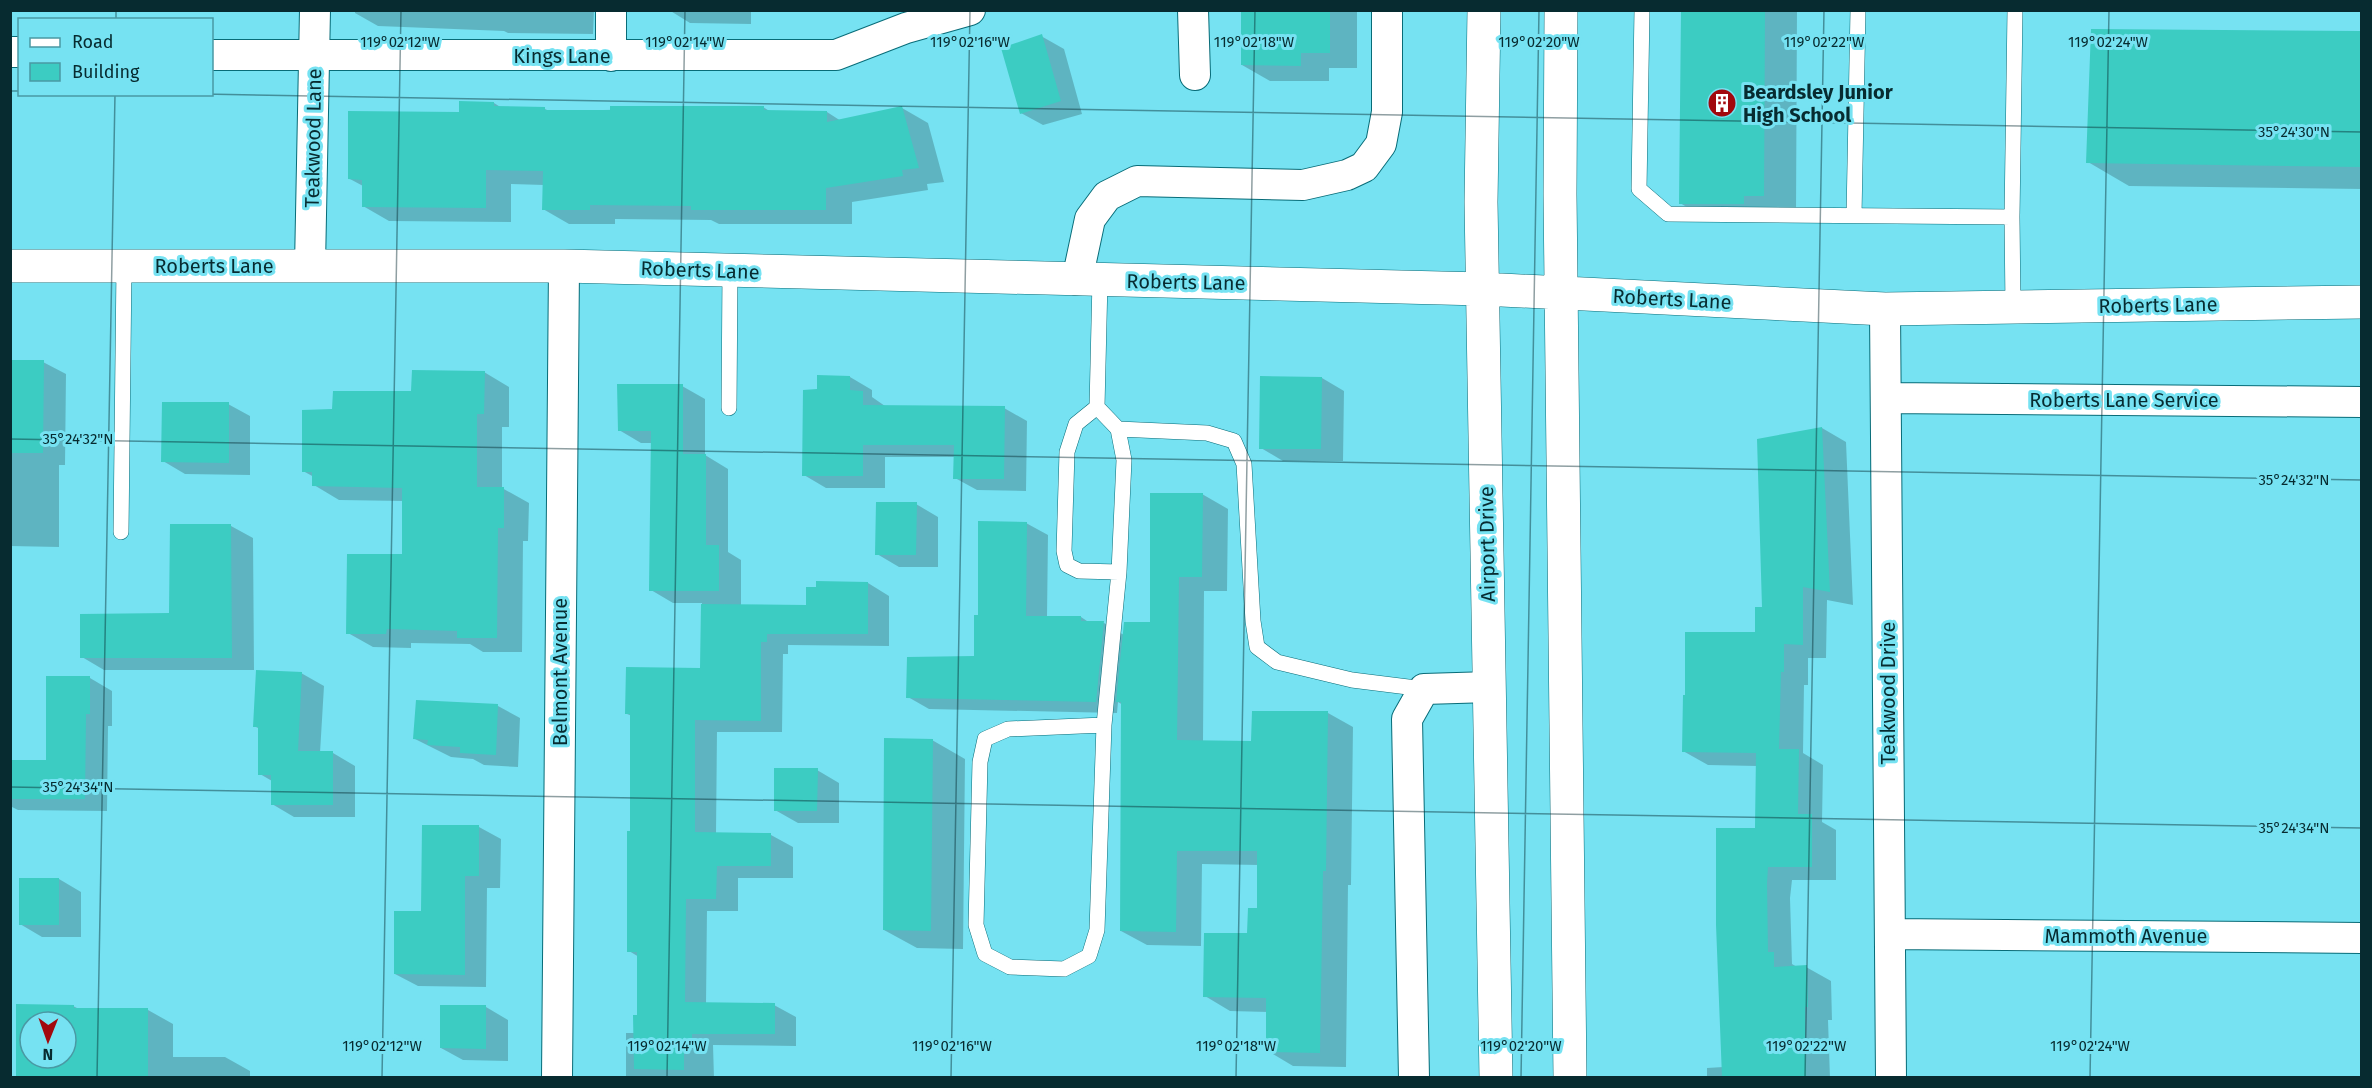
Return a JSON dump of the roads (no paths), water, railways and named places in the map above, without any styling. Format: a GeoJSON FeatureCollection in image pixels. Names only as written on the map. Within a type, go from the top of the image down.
{"type":"FeatureCollection","features":[{"type":"Feature","properties":{"kind":"main road","name":"Airport Drive"},"geometry":{"type":"LineString","coordinates":[[1484,10],[1482,289],[1496,1077]]}},
{"type":"Feature","properties":{"kind":"main road"},"geometry":{"type":"LineString","coordinates":[[1561,10],[1570,1077]]}},
{"type":"Feature","properties":{"kind":"main road","name":"Roberts Lane"},"geometry":{"type":"LineString","coordinates":[[10,266],[564,266],[1482,289],[1885,309],[2361,302]]}},
{"type":"Feature","properties":{"kind":"street","name":"Teakwood Lane"},"geometry":{"type":"LineString","coordinates":[[310,266],[315,10]]}},
{"type":"Feature","properties":{"kind":"street"},"geometry":{"type":"LineString","coordinates":[[611,10],[611,56]]}},
{"type":"Feature","properties":{"kind":"street","name":"Kings Lane"},"geometry":{"type":"LineString","coordinates":[[213,55],[315,57],[836,55],[906,19],[970,10]]}},
{"type":"Feature","properties":{"kind":"street"},"geometry":{"type":"LineString","coordinates":[[1193,10],[1195,75]]}},
{"type":"Feature","properties":{"kind":"street"},"geometry":{"type":"LineString","coordinates":[[1089,280],[1090,219],[1107,196],[1137,181],[1303,185],[1347,175],[1364,166],[1381,144],[1387,112],[1387,10]]}},
{"type":"Feature","properties":{"kind":"street","name":"Belmont Avenue"},"geometry":{"type":"LineString","coordinates":[[556,1077],[564,266]]}},
{"type":"Feature","properties":{"kind":"street","name":"Teakwood Drive"},"geometry":{"type":"LineString","coordinates":[[1885,309],[1891,1077]]}},
{"type":"Feature","properties":{"kind":"street","name":"Roberts Lane Service"},"geometry":{"type":"LineString","coordinates":[[1886,398],[2361,402]]}},
{"type":"Feature","properties":{"kind":"street"},"geometry":{"type":"LineString","coordinates":[[1414,1077],[1407,719],[1424,689],[1490,687]]}},
{"type":"Feature","properties":{"kind":"street","name":"Mammoth Avenue"},"geometry":{"type":"LineString","coordinates":[[1890,934],[2361,938]]}},
{"type":"Feature","properties":{"kind":"lane"},"geometry":{"type":"LineString","coordinates":[[1642,10],[1639,189],[1668,214],[2012,217]]}},
{"type":"Feature","properties":{"kind":"lane"},"geometry":{"type":"LineString","coordinates":[[1854,215],[1858,10]]}},
{"type":"Feature","properties":{"kind":"lane"},"geometry":{"type":"LineString","coordinates":[[2013,307],[2012,217],[2016,10]]}},
{"type":"Feature","properties":{"kind":"lane"},"geometry":{"type":"LineString","coordinates":[[121,532],[124,266]]}},
{"type":"Feature","properties":{"kind":"lane"},"geometry":{"type":"LineString","coordinates":[[729,408],[730,271]]}},
{"type":"Feature","properties":{"kind":"lane"},"geometry":{"type":"LineString","coordinates":[[1089,280],[1097,406],[1118,429],[1124,460],[1119,572],[1104,725],[1097,930],[1089,956],[1064,969],[1010,967],[986,954],[976,925],[980,762],[985,739],[1008,729],[1104,725]]}},
{"type":"Feature","properties":{"kind":"lane"},"geometry":{"type":"LineString","coordinates":[[1097,406],[1076,424],[1067,452],[1064,551],[1067,565],[1079,571],[1119,572]]}},
{"type":"Feature","properties":{"kind":"lane"},"geometry":{"type":"LineString","coordinates":[[1118,429],[1207,433],[1234,441],[1244,464],[1253,621],[1257,647],[1276,662],[1352,680],[1424,689]]}},
{"type":"Feature","properties":{"kind":"place","name":"Beardsley Junior High School"},"geometry":{"type":"Point","coordinates":[1722,103]}}]}
